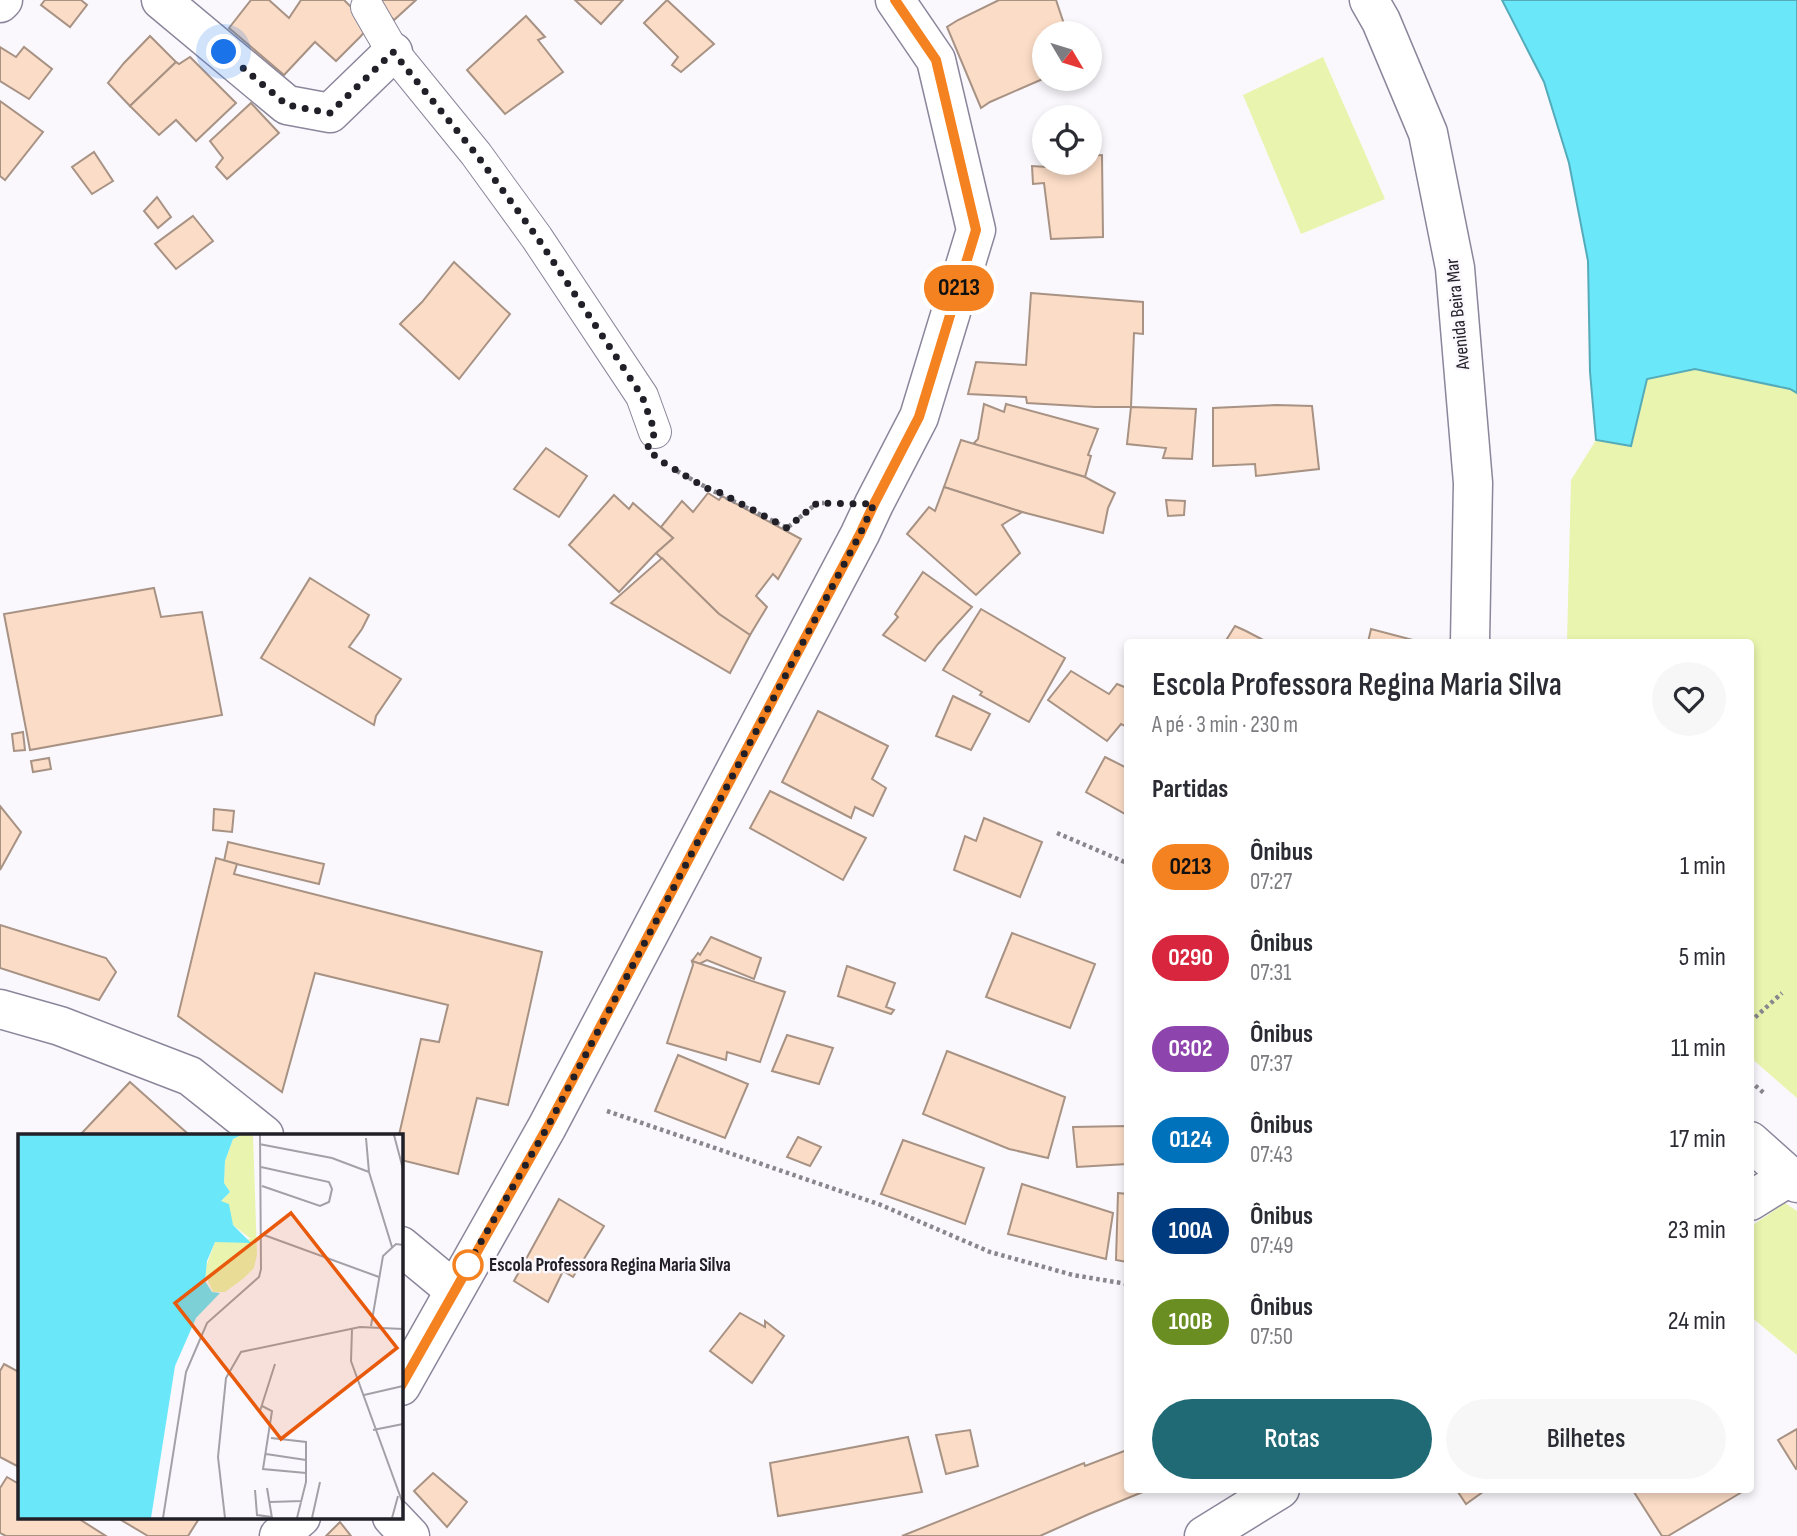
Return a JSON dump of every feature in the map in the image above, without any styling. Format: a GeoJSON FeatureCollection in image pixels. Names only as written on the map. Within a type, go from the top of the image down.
{"type":"FeatureCollection","features":[{"type":"Feature","properties":{"kind":"street"},"geometry":{"type":"LineString","coordinates":[[160,0],[287,105],[330,113],[393,52]]}},
{"type":"Feature","properties":{"kind":"street"},"geometry":{"type":"LineString","coordinates":[[402,1384],[547,1128],[919,417],[976,230],[936,60],[895,0]]}},
{"type":"Feature","properties":{"kind":"street","name":"Avenida Beira Mar"},"geometry":{"type":"LineString","coordinates":[[1369,0],[1381,21],[1428,133],[1455,268],[1473,483],[1470,639]]}},
{"type":"Feature","properties":{"kind":"street"},"geometry":{"type":"LineString","coordinates":[[0,1009],[60,1026],[190,1076],[263,1134]]}},
{"type":"Feature","properties":{"kind":"street"},"geometry":{"type":"LineString","coordinates":[[1754,1145],[1793,1180],[1754,1199]]}},
{"type":"Feature","properties":{"kind":"street"},"geometry":{"type":"LineString","coordinates":[[402,1247],[454,1290]]}},
{"type":"Feature","properties":{"kind":"street"},"geometry":{"type":"LineString","coordinates":[[1204,1536],[1274,1493]]}},
{"type":"Feature","properties":{"kind":"street"},"geometry":{"type":"LineString","coordinates":[[279,1536],[299,1518]]}},
{"type":"Feature","properties":{"kind":"street"},"geometry":{"type":"LineString","coordinates":[[393,1518],[410,1536]]}},
{"type":"Feature","properties":{"kind":"lane"},"geometry":{"type":"LineString","coordinates":[[367,7],[393,52],[476,154],[537,237],[642,396],[655,432]]}},
{"type":"Feature","properties":{"kind":"path"},"geometry":{"type":"LineString","coordinates":[[655,432],[647,449],[661,461],[706,488],[719,492],[787,528],[817,503],[874,504]]}},
{"type":"Feature","properties":{"kind":"path"},"geometry":{"type":"LineString","coordinates":[[1057,832],[1124,862]]}},
{"type":"Feature","properties":{"kind":"path"},"geometry":{"type":"LineString","coordinates":[[1754,1018],[1782,993]]}},
{"type":"Feature","properties":{"kind":"path"},"geometry":{"type":"LineString","coordinates":[[611,1113],[881,1205],[990,1252],[1073,1275],[1124,1284]]}},
{"type":"Feature","properties":{"kind":"green space"},"geometry":{"type":"Polygon","coordinates":[[[1323,57],[1385,199],[1301,234],[1243,95],[1323,57]]]}},
{"type":"Feature","properties":{"kind":"green space"},"geometry":{"type":"Polygon","coordinates":[[[1695,369],[1790,389],[1797,393],[1797,1098],[1754,1060],[1754,639],[1567,639],[1571,480],[1596,440],[1631,446],[1646,379],[1695,369]]]}},
{"type":"Feature","properties":{"kind":"green space"},"geometry":{"type":"Polygon","coordinates":[[[1785,1203],[1797,1211],[1797,1355],[1754,1319],[1754,1224],[1785,1203]]]}},
{"type":"Feature","properties":{"kind":"water"},"geometry":{"type":"Polygon","coordinates":[[[1502,0],[1797,0],[1797,393],[1790,389],[1695,369],[1647,379],[1631,446],[1596,440],[1590,372],[1588,261],[1569,163],[1544,82],[1502,0]]]}},
{"type":"Feature","properties":{"kind":"building"},"geometry":{"type":"Polygon","coordinates":[[[45,0],[81,0],[87,5],[70,27],[41,5],[45,0]]]}},
{"type":"Feature","properties":{"kind":"building"},"geometry":{"type":"Polygon","coordinates":[[[251,0],[269,0],[289,18],[301,0],[344,0],[370,26],[336,61],[315,42],[284,75],[229,28],[251,0]]]}},
{"type":"Feature","properties":{"kind":"building"},"geometry":{"type":"Polygon","coordinates":[[[374,0],[416,0],[394,20],[374,0]]]}},
{"type":"Feature","properties":{"kind":"building"},"geometry":{"type":"Polygon","coordinates":[[[575,0],[623,0],[601,24],[575,0]]]}},
{"type":"Feature","properties":{"kind":"building"},"geometry":{"type":"Polygon","coordinates":[[[667,0],[714,44],[681,72],[672,65],[678,57],[644,23],[667,0]]]}},
{"type":"Feature","properties":{"kind":"building"},"geometry":{"type":"Polygon","coordinates":[[[999,0],[1056,0],[1063,21],[1032,21],[1032,84],[981,108],[947,27],[999,0]]]}},
{"type":"Feature","properties":{"kind":"building"},"geometry":{"type":"Polygon","coordinates":[[[526,16],[545,37],[538,40],[563,72],[505,114],[467,70],[526,16]]]}},
{"type":"Feature","properties":{"kind":"building"},"geometry":{"type":"Polygon","coordinates":[[[150,36],[176,62],[130,106],[108,83],[150,36]]]}},
{"type":"Feature","properties":{"kind":"building"},"geometry":{"type":"Polygon","coordinates":[[[0,47],[16,57],[24,47],[52,69],[29,99],[0,81],[0,47]]]}},
{"type":"Feature","properties":{"kind":"building"},"geometry":{"type":"Polygon","coordinates":[[[190,57],[236,103],[196,141],[176,120],[159,135],[130,106],[176,62],[179,64],[190,57]]]}},
{"type":"Feature","properties":{"kind":"building"},"geometry":{"type":"Polygon","coordinates":[[[0,101],[43,132],[5,180],[0,176],[0,101]]]}},
{"type":"Feature","properties":{"kind":"building"},"geometry":{"type":"Polygon","coordinates":[[[251,103],[279,133],[227,179],[216,167],[223,158],[210,141],[251,103]]]}},
{"type":"Feature","properties":{"kind":"building"},"geometry":{"type":"Polygon","coordinates":[[[94,152],[113,181],[92,194],[72,167],[94,152]]]}},
{"type":"Feature","properties":{"kind":"building"},"geometry":{"type":"Polygon","coordinates":[[[1102,155],[1103,237],[1051,239],[1044,183],[1033,184],[1032,175],[1102,175],[1102,155]]]}},
{"type":"Feature","properties":{"kind":"building"},"geometry":{"type":"Polygon","coordinates":[[[157,197],[171,217],[158,228],[144,211],[157,197]]]}},
{"type":"Feature","properties":{"kind":"building"},"geometry":{"type":"Polygon","coordinates":[[[193,216],[213,241],[176,269],[155,244],[193,216]]]}},
{"type":"Feature","properties":{"kind":"building"},"geometry":{"type":"Polygon","coordinates":[[[454,262],[510,314],[459,379],[400,324],[422,302],[454,262]]]}},
{"type":"Feature","properties":{"kind":"building"},"geometry":{"type":"Polygon","coordinates":[[[1031,293],[1143,302],[1143,334],[1134,333],[1131,407],[1027,403],[1026,397],[968,394],[976,362],[1026,365],[1031,293]]]}},
{"type":"Feature","properties":{"kind":"building"},"geometry":{"type":"Polygon","coordinates":[[[984,404],[1004,412],[1006,404],[1098,429],[1088,455],[1091,456],[1085,477],[977,446],[974,443],[978,439],[984,404]]]}},
{"type":"Feature","properties":{"kind":"building"},"geometry":{"type":"Polygon","coordinates":[[[1312,406],[1319,469],[1256,476],[1255,464],[1213,466],[1213,408],[1312,406]]]}},
{"type":"Feature","properties":{"kind":"building"},"geometry":{"type":"Polygon","coordinates":[[[1131,407],[1196,409],[1192,459],[1163,458],[1166,448],[1127,444],[1131,407]]]}},
{"type":"Feature","properties":{"kind":"building"},"geometry":{"type":"Polygon","coordinates":[[[961,440],[1085,477],[1115,493],[1108,508],[1103,533],[1022,512],[944,487],[961,440]]]}},
{"type":"Feature","properties":{"kind":"building"},"geometry":{"type":"Polygon","coordinates":[[[546,448],[587,476],[559,517],[514,489],[546,448]]]}},
{"type":"Feature","properties":{"kind":"building"},"geometry":{"type":"Polygon","coordinates":[[[944,487],[1022,512],[1002,525],[1020,553],[976,595],[907,534],[929,507],[935,511],[944,487]]]}},
{"type":"Feature","properties":{"kind":"building"},"geometry":{"type":"Polygon","coordinates":[[[708,493],[719,500],[722,496],[801,539],[778,579],[773,574],[756,596],[767,607],[750,635],[719,614],[656,553],[673,538],[661,527],[682,501],[693,512],[708,493]]]}},
{"type":"Feature","properties":{"kind":"building"},"geometry":{"type":"Polygon","coordinates":[[[614,495],[629,509],[633,503],[673,538],[619,592],[569,545],[614,495]]]}},
{"type":"Feature","properties":{"kind":"building"},"geometry":{"type":"Polygon","coordinates":[[[1166,500],[1185,501],[1184,515],[1168,516],[1166,500]]]}},
{"type":"Feature","properties":{"kind":"building"},"geometry":{"type":"Polygon","coordinates":[[[662,558],[719,614],[750,635],[730,673],[611,603],[662,558]]]}},
{"type":"Feature","properties":{"kind":"building"},"geometry":{"type":"Polygon","coordinates":[[[923,572],[972,607],[925,661],[883,635],[898,617],[895,614],[923,572]]]}},
{"type":"Feature","properties":{"kind":"building"},"geometry":{"type":"Polygon","coordinates":[[[310,578],[369,615],[349,647],[401,679],[376,716],[374,725],[261,658],[310,578]]]}},
{"type":"Feature","properties":{"kind":"building"},"geometry":{"type":"Polygon","coordinates":[[[154,588],[161,617],[202,612],[222,715],[30,750],[4,614],[154,588]]]}},
{"type":"Feature","properties":{"kind":"building"},"geometry":{"type":"Polygon","coordinates":[[[981,609],[1065,658],[1029,722],[980,695],[982,692],[943,670],[981,609]]]}},
{"type":"Feature","properties":{"kind":"building"},"geometry":{"type":"Polygon","coordinates":[[[1235,626],[1261,639],[1227,639],[1235,626]]]}},
{"type":"Feature","properties":{"kind":"building"},"geometry":{"type":"Polygon","coordinates":[[[1371,629],[1409,639],[1369,639],[1371,629]]]}},
{"type":"Feature","properties":{"kind":"building"},"geometry":{"type":"Polygon","coordinates":[[[1071,671],[1109,694],[1117,684],[1124,687],[1124,726],[1121,724],[1107,741],[1048,700],[1071,671]]]}},
{"type":"Feature","properties":{"kind":"building"},"geometry":{"type":"Polygon","coordinates":[[[953,696],[990,714],[971,750],[936,736],[953,696]]]}},
{"type":"Feature","properties":{"kind":"building"},"geometry":{"type":"Polygon","coordinates":[[[818,711],[888,746],[872,779],[886,788],[873,816],[855,807],[851,818],[782,782],[818,711]]]}},
{"type":"Feature","properties":{"kind":"building"},"geometry":{"type":"Polygon","coordinates":[[[23,732],[25,750],[14,751],[12,734],[23,732]]]}},
{"type":"Feature","properties":{"kind":"building"},"geometry":{"type":"Polygon","coordinates":[[[1105,757],[1124,766],[1124,813],[1086,792],[1105,757]]]}},
{"type":"Feature","properties":{"kind":"building"},"geometry":{"type":"Polygon","coordinates":[[[49,758],[51,769],[33,772],[31,761],[49,758]]]}},
{"type":"Feature","properties":{"kind":"building"},"geometry":{"type":"Polygon","coordinates":[[[770,791],[866,838],[843,880],[750,828],[770,791]]]}},
{"type":"Feature","properties":{"kind":"building"},"geometry":{"type":"Polygon","coordinates":[[[0,806],[21,832],[0,870],[0,806]]]}},
{"type":"Feature","properties":{"kind":"building"},"geometry":{"type":"Polygon","coordinates":[[[214,809],[234,811],[232,832],[213,830],[214,809]]]}},
{"type":"Feature","properties":{"kind":"building"},"geometry":{"type":"Polygon","coordinates":[[[984,818],[1042,842],[1020,897],[954,870],[965,836],[976,841],[984,818]]]}},
{"type":"Feature","properties":{"kind":"building"},"geometry":{"type":"Polygon","coordinates":[[[228,842],[324,864],[319,884],[224,861],[228,842]]]}},
{"type":"Feature","properties":{"kind":"building"},"geometry":{"type":"Polygon","coordinates":[[[216,858],[237,864],[234,874],[542,952],[508,1105],[477,1098],[458,1174],[402,1160],[402,1134],[399,1134],[421,1039],[439,1042],[448,1005],[315,973],[282,1092],[178,1016],[216,858]]]}},
{"type":"Feature","properties":{"kind":"building"},"geometry":{"type":"Polygon","coordinates":[[[0,925],[106,958],[116,972],[99,1000],[0,968],[0,925]]]}},
{"type":"Feature","properties":{"kind":"building"},"geometry":{"type":"Polygon","coordinates":[[[1012,933],[1095,964],[1070,1028],[986,997],[1012,933]]]}},
{"type":"Feature","properties":{"kind":"building"},"geometry":{"type":"Polygon","coordinates":[[[711,937],[761,958],[754,979],[707,960],[699,964],[692,961],[698,953],[700,955],[711,937]]]}},
{"type":"Feature","properties":{"kind":"building"},"geometry":{"type":"Polygon","coordinates":[[[692,961],[785,992],[760,1062],[727,1052],[726,1060],[667,1043],[693,965],[692,961]]]}},
{"type":"Feature","properties":{"kind":"building"},"geometry":{"type":"Polygon","coordinates":[[[847,966],[895,983],[886,1007],[894,1010],[891,1014],[838,996],[847,966]]]}},
{"type":"Feature","properties":{"kind":"building"},"geometry":{"type":"Polygon","coordinates":[[[787,1035],[833,1048],[819,1084],[772,1071],[787,1035]]]}},
{"type":"Feature","properties":{"kind":"building"},"geometry":{"type":"Polygon","coordinates":[[[947,1051],[1065,1097],[1048,1158],[1009,1149],[923,1114],[947,1051]]]}},
{"type":"Feature","properties":{"kind":"building"},"geometry":{"type":"Polygon","coordinates":[[[678,1055],[748,1084],[725,1138],[655,1111],[678,1055]]]}},
{"type":"Feature","properties":{"kind":"building"},"geometry":{"type":"Polygon","coordinates":[[[130,1082],[187,1133],[186,1134],[81,1134],[130,1082]]]}},
{"type":"Feature","properties":{"kind":"building"},"geometry":{"type":"Polygon","coordinates":[[[1124,1126],[1124,1164],[1077,1167],[1073,1127],[1124,1126]]]}},
{"type":"Feature","properties":{"kind":"building"},"geometry":{"type":"Polygon","coordinates":[[[798,1137],[821,1147],[810,1166],[787,1157],[798,1137]]]}},
{"type":"Feature","properties":{"kind":"building"},"geometry":{"type":"Polygon","coordinates":[[[903,1140],[984,1168],[965,1224],[881,1194],[903,1140]]]}},
{"type":"Feature","properties":{"kind":"building"},"geometry":{"type":"Polygon","coordinates":[[[1022,1184],[1113,1213],[1106,1259],[1008,1234],[1022,1184]]]}},
{"type":"Feature","properties":{"kind":"building"},"geometry":{"type":"Polygon","coordinates":[[[1118,1193],[1124,1194],[1124,1261],[1116,1260],[1118,1193]]]}},
{"type":"Feature","properties":{"kind":"building"},"geometry":{"type":"Polygon","coordinates":[[[559,1199],[604,1226],[573,1277],[563,1271],[548,1302],[514,1281],[559,1199]]]}},
{"type":"Feature","properties":{"kind":"building"},"geometry":{"type":"Polygon","coordinates":[[[740,1313],[765,1327],[765,1321],[784,1336],[752,1383],[710,1351],[740,1313]]]}},
{"type":"Feature","properties":{"kind":"building"},"geometry":{"type":"Polygon","coordinates":[[[4,1364],[18,1371],[18,1466],[0,1457],[0,1371],[4,1364]]]}},
{"type":"Feature","properties":{"kind":"building"},"geometry":{"type":"Polygon","coordinates":[[[1797,1429],[1797,1468],[1796,1469],[1778,1440],[1797,1429]]]}},
{"type":"Feature","properties":{"kind":"building"},"geometry":{"type":"Polygon","coordinates":[[[970,1430],[978,1466],[946,1474],[936,1435],[970,1430]]]}},
{"type":"Feature","properties":{"kind":"building"},"geometry":{"type":"Polygon","coordinates":[[[908,1437],[922,1492],[778,1516],[770,1463],[908,1437]]]}},
{"type":"Feature","properties":{"kind":"building"},"geometry":{"type":"Polygon","coordinates":[[[1124,1451],[1124,1493],[1140,1493],[1040,1536],[902,1536],[1084,1463],[1085,1466],[1124,1451]]]}},
{"type":"Feature","properties":{"kind":"building"},"geometry":{"type":"Polygon","coordinates":[[[433,1473],[467,1502],[447,1527],[414,1491],[433,1473]]]}},
{"type":"Feature","properties":{"kind":"building"},"geometry":{"type":"Polygon","coordinates":[[[7,1477],[18,1483],[18,1518],[78,1518],[106,1536],[6,1536],[0,1533],[0,1488],[7,1477]]]}},
{"type":"Feature","properties":{"kind":"building"},"geometry":{"type":"Polygon","coordinates":[[[1459,1493],[1481,1493],[1466,1504],[1459,1493]]]}},
{"type":"Feature","properties":{"kind":"building"},"geometry":{"type":"Polygon","coordinates":[[[1635,1493],[1740,1493],[1668,1536],[1662,1536],[1635,1493]]]}},
{"type":"Feature","properties":{"kind":"building"},"geometry":{"type":"Polygon","coordinates":[[[118,1518],[199,1518],[188,1536],[148,1536],[118,1518]]]}},
{"type":"Feature","properties":{"kind":"building"},"geometry":{"type":"Polygon","coordinates":[[[340,1522],[351,1536],[326,1536],[340,1522]]]}},
{"type":"Feature","properties":{"kind":"bus line","name":"0213"},"geometry":{"type":"LineString","coordinates":[[402,1384],[547,1128],[919,417],[976,230],[936,60],[895,0]]}},
{"type":"Feature","properties":{"kind":"place","name":"Escola Professora Regina Maria Silva"},"geometry":{"type":"Point","coordinates":[468,1265]}},
{"type":"Feature","properties":{"kind":"route"},"geometry":{"type":"LineString","coordinates":[[224,52],[287,105],[330,113],[393,52],[476,154],[537,237],[642,396],[655,432],[647,449],[661,461],[706,488],[719,492],[787,528],[817,503],[874,504],[547,1128],[468,1265]]}}]}
